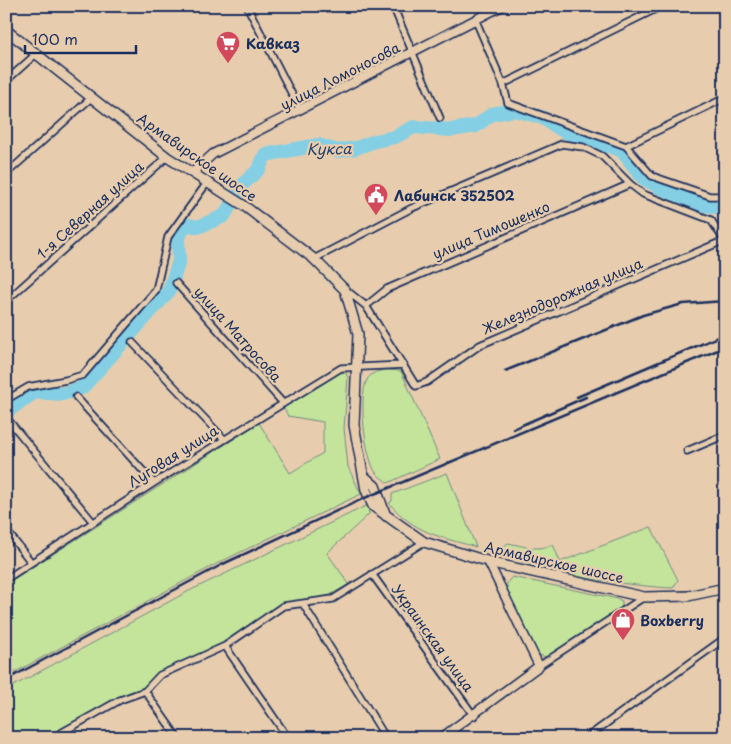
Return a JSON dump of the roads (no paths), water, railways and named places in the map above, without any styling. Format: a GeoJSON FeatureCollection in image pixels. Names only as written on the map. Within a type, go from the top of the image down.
{"type":"FeatureCollection","features":[{"type":"Feature","properties":{"kind":"main road","name":"Армавирское шоссе"},"geometry":{"type":"LineString","coordinates":[[6,30],[167,157],[244,205],[314,259],[345,290],[358,334],[354,425],[366,490],[372,506],[424,542],[488,561],[644,597],[688,596],[725,588]]}},
{"type":"Feature","properties":{"kind":"street"},"geometry":{"type":"LineString","coordinates":[[247,6],[300,110]]}},
{"type":"Feature","properties":{"kind":"street"},"geometry":{"type":"LineString","coordinates":[[393,6],[440,118]]}},
{"type":"Feature","properties":{"kind":"street","name":"улица Ломоносова"},"geometry":{"type":"LineString","coordinates":[[192,173],[213,154],[414,53],[502,6]]}},
{"type":"Feature","properties":{"kind":"street"},"geometry":{"type":"LineString","coordinates":[[503,84],[662,6]]}},
{"type":"Feature","properties":{"kind":"street"},"geometry":{"type":"LineString","coordinates":[[476,21],[503,84],[508,103],[626,146],[652,176],[710,196],[725,196]]}},
{"type":"Feature","properties":{"kind":"street"},"geometry":{"type":"LineString","coordinates":[[6,81],[36,54]]}},
{"type":"Feature","properties":{"kind":"street"},"geometry":{"type":"LineString","coordinates":[[6,174],[91,98]]}},
{"type":"Feature","properties":{"kind":"street"},"geometry":{"type":"LineString","coordinates":[[626,146],[725,98]]}},
{"type":"Feature","properties":{"kind":"street"},"geometry":{"type":"LineString","coordinates":[[314,259],[412,208],[562,144],[583,146],[602,156],[630,184],[643,194],[711,220],[724,240]]}},
{"type":"Feature","properties":{"kind":"street","name":"1-я Северная улица"},"geometry":{"type":"LineString","coordinates":[[6,301],[167,157]]}},
{"type":"Feature","properties":{"kind":"street"},"geometry":{"type":"LineString","coordinates":[[6,400],[28,387],[83,375],[156,290],[168,237],[207,183]]}},
{"type":"Feature","properties":{"kind":"street","name":"улица Тимошенко"},"geometry":{"type":"LineString","coordinates":[[366,306],[387,289],[630,184]]}},
{"type":"Feature","properties":{"kind":"street","name":"Железнодорожная улица"},"geometry":{"type":"LineString","coordinates":[[416,386],[427,382],[480,345],[724,240]]}},
{"type":"Feature","properties":{"kind":"street","name":"улица Матросова"},"geometry":{"type":"LineString","coordinates":[[176,283],[282,402]]}},
{"type":"Feature","properties":{"kind":"street","name":"Армавирское шоссе"},"geometry":{"type":"LineString","coordinates":[[345,290],[366,306],[416,386]]}},
{"type":"Feature","properties":{"kind":"street"},"geometry":{"type":"LineString","coordinates":[[132,342],[224,439]]}},
{"type":"Feature","properties":{"kind":"street","name":"Луговая улица"},"geometry":{"type":"LineString","coordinates":[[6,579],[282,402],[341,368],[404,364]]}},
{"type":"Feature","properties":{"kind":"street"},"geometry":{"type":"LineString","coordinates":[[76,397],[154,483]]}},
{"type":"Feature","properties":{"kind":"street"},"geometry":{"type":"LineString","coordinates":[[10,422],[93,522]]}},
{"type":"Feature","properties":{"kind":"street"},"geometry":{"type":"LineString","coordinates":[[687,451],[725,435]]}},
{"type":"Feature","properties":{"kind":"street"},"geometry":{"type":"LineString","coordinates":[[6,530],[31,562]]}},
{"type":"Feature","properties":{"kind":"street"},"geometry":{"type":"LineString","coordinates":[[52,738],[120,700],[145,691],[160,675],[225,646],[283,606],[333,599],[424,542]]}},
{"type":"Feature","properties":{"kind":"street"},"geometry":{"type":"LineString","coordinates":[[488,561],[539,666]]}},
{"type":"Feature","properties":{"kind":"street","name":"Украинская улица"},"geometry":{"type":"LineString","coordinates":[[372,574],[474,716]]}},
{"type":"Feature","properties":{"kind":"street"},"geometry":{"type":"LineString","coordinates":[[441,738],[474,716],[539,666],[644,597]]}},
{"type":"Feature","properties":{"kind":"street"},"geometry":{"type":"LineString","coordinates":[[303,604],[386,738]]}},
{"type":"Feature","properties":{"kind":"street"},"geometry":{"type":"LineString","coordinates":[[586,738],[725,638]]}},
{"type":"Feature","properties":{"kind":"street"},"geometry":{"type":"LineString","coordinates":[[225,646],[288,738]]}},
{"type":"Feature","properties":{"kind":"street"},"geometry":{"type":"LineString","coordinates":[[145,691],[178,738]]}},
{"type":"Feature","properties":{"kind":"waterway","name":"Кукса"},"geometry":{"type":"LineString","coordinates":[[6,412],[35,392],[62,394],[82,388],[169,291],[179,261],[178,239],[185,224],[198,227],[224,216],[243,184],[259,169],[265,155],[318,145],[337,151],[356,148],[375,141],[395,137],[414,127],[451,130],[476,126],[492,114],[514,110],[541,117],[565,132],[621,150],[643,178],[659,187],[700,204],[725,209]]}},
{"type":"Feature","properties":{"kind":"railway"},"geometry":{"type":"LineString","coordinates":[[505,371],[643,315],[683,304],[725,301]]}},
{"type":"Feature","properties":{"kind":"railway"},"geometry":{"type":"LineString","coordinates":[[577,397],[725,334]]}},
{"type":"Feature","properties":{"kind":"railway"},"geometry":{"type":"LineString","coordinates":[[6,680],[223,564],[360,500],[725,347]]}},
{"type":"Feature","properties":{"kind":"railway"},"geometry":{"type":"LineString","coordinates":[[513,429],[586,397]]}},
{"type":"Feature","properties":{"kind":"place","name":"Кавказ"},"geometry":{"type":"Point","coordinates":[228,64]}},
{"type":"Feature","properties":{"kind":"place","name":"Лабинск 352502"},"geometry":{"type":"Point","coordinates":[376,216]}},
{"type":"Feature","properties":{"kind":"place","name":"Boxberry"},"geometry":{"type":"Point","coordinates":[623,641]}}]}
